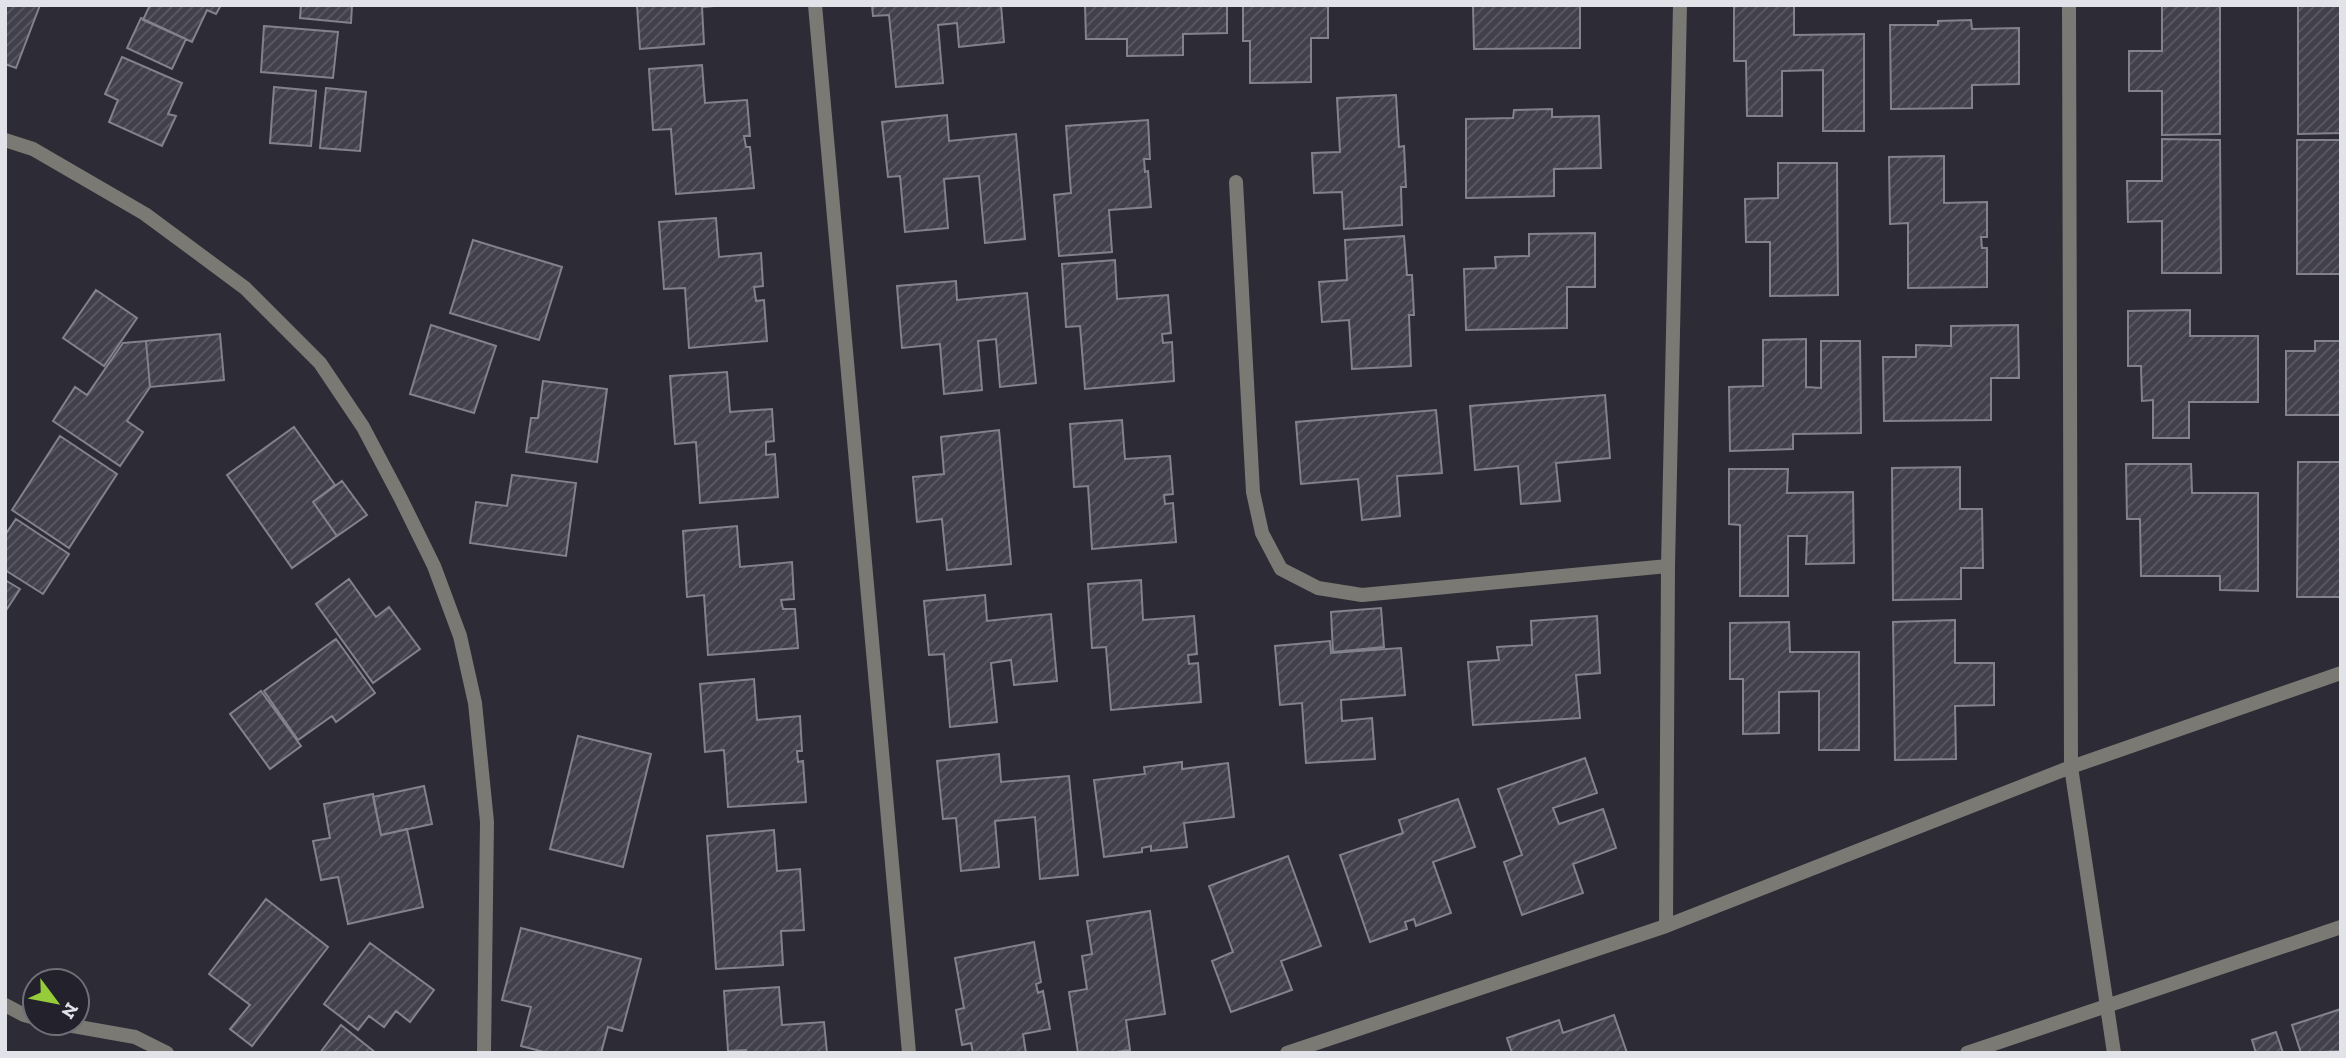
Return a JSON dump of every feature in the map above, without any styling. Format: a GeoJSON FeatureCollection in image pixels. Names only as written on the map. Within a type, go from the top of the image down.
{"type":"FeatureCollection","features":[{"type":"Feature","properties":{"kind":"street"},"geometry":{"type":"LineString","coordinates":[[816,5],[909,1053]]}},
{"type":"Feature","properties":{"kind":"street"},"geometry":{"type":"LineString","coordinates":[[1666,926],[1668,566],[1680,5]]}},
{"type":"Feature","properties":{"kind":"street"},"geometry":{"type":"LineString","coordinates":[[2069,5],[2071,766],[2114,1053]]}},
{"type":"Feature","properties":{"kind":"street"},"geometry":{"type":"LineString","coordinates":[[5,140],[33,149],[145,214],[245,288],[320,363],[369,439],[434,566],[460,636],[475,703],[487,822],[484,1053]]}},
{"type":"Feature","properties":{"kind":"street"},"geometry":{"type":"LineString","coordinates":[[1236,182],[1253,492],[1262,533],[1281,569],[1318,588],[1362,595],[1668,566]]}},
{"type":"Feature","properties":{"kind":"street"},"geometry":{"type":"LineString","coordinates":[[1287,1053],[1666,926],[2071,766],[2341,673]]}},
{"type":"Feature","properties":{"kind":"street"},"geometry":{"type":"LineString","coordinates":[[1967,1053],[2341,928]]}},
{"type":"Feature","properties":{"kind":"street"},"geometry":{"type":"LineString","coordinates":[[5,1005],[21,1013]]}},
{"type":"Feature","properties":{"kind":"street"},"geometry":{"type":"LineString","coordinates":[[91,1029],[135,1037],[167,1053]]}},
{"type":"Feature","properties":{"kind":"building"},"geometry":{"type":"Polygon","coordinates":[[[5,5],[40,5],[16,68],[5,64],[5,5]]]}},
{"type":"Feature","properties":{"kind":"building"},"geometry":{"type":"Polygon","coordinates":[[[150,5],[221,5],[216,14],[207,10],[192,42],[143,20],[150,5]]]}},
{"type":"Feature","properties":{"kind":"building"},"geometry":{"type":"Polygon","coordinates":[[[301,5],[352,5],[351,23],[300,18],[301,5]]]}},
{"type":"Feature","properties":{"kind":"building"},"geometry":{"type":"Polygon","coordinates":[[[637,5],[726,5],[702,7],[704,44],[640,49],[637,5]]]}},
{"type":"Feature","properties":{"kind":"building"},"geometry":{"type":"Polygon","coordinates":[[[872,5],[1001,5],[1004,42],[959,47],[957,23],[938,25],[943,83],[896,87],[889,15],[873,16],[872,5]]]}},
{"type":"Feature","properties":{"kind":"building"},"geometry":{"type":"Polygon","coordinates":[[[1085,5],[1227,5],[1227,33],[1183,34],[1183,55],[1127,56],[1127,39],[1086,39],[1085,5]]]}},
{"type":"Feature","properties":{"kind":"building"},"geometry":{"type":"Polygon","coordinates":[[[1243,5],[1328,5],[1328,38],[1311,38],[1311,82],[1250,83],[1250,41],[1243,41],[1243,5]]]}},
{"type":"Feature","properties":{"kind":"building"},"geometry":{"type":"Polygon","coordinates":[[[1473,5],[1580,5],[1580,48],[1474,49],[1473,5]]]}},
{"type":"Feature","properties":{"kind":"building"},"geometry":{"type":"Polygon","coordinates":[[[1734,5],[1794,5],[1794,35],[1864,34],[1864,131],[1823,131],[1823,70],[1782,71],[1782,116],[1747,116],[1746,61],[1734,61],[1734,5]]]}},
{"type":"Feature","properties":{"kind":"building"},"geometry":{"type":"Polygon","coordinates":[[[2162,5],[2220,5],[2220,134],[2162,135],[2162,91],[2129,91],[2129,51],[2162,51],[2162,5]]]}},
{"type":"Feature","properties":{"kind":"building"},"geometry":{"type":"Polygon","coordinates":[[[2298,5],[2341,5],[2341,133],[2298,134],[2298,5]]]}},
{"type":"Feature","properties":{"kind":"building"},"geometry":{"type":"Polygon","coordinates":[[[141,18],[186,39],[172,69],[127,48],[141,18]]]}},
{"type":"Feature","properties":{"kind":"building"},"geometry":{"type":"Polygon","coordinates":[[[1971,20],[1972,29],[2019,28],[2019,84],[1972,85],[1972,108],[1891,109],[1890,25],[1938,25],[1938,21],[1971,20]]]}},
{"type":"Feature","properties":{"kind":"building"},"geometry":{"type":"Polygon","coordinates":[[[264,26],[338,32],[333,78],[261,72],[264,26]]]}},
{"type":"Feature","properties":{"kind":"building"},"geometry":{"type":"Polygon","coordinates":[[[122,57],[182,83],[168,114],[176,116],[162,146],[109,122],[118,100],[105,94],[122,57]]]}},
{"type":"Feature","properties":{"kind":"building"},"geometry":{"type":"Polygon","coordinates":[[[702,65],[705,103],[747,100],[750,136],[744,136],[746,147],[750,147],[754,188],[676,194],[671,129],[653,130],[649,69],[702,65]]]}},
{"type":"Feature","properties":{"kind":"building"},"geometry":{"type":"Polygon","coordinates":[[[274,87],[316,91],[311,146],[270,143],[274,87]]]}},
{"type":"Feature","properties":{"kind":"building"},"geometry":{"type":"Polygon","coordinates":[[[326,88],[366,92],[360,151],[320,148],[326,88]]]}},
{"type":"Feature","properties":{"kind":"building"},"geometry":{"type":"Polygon","coordinates":[[[1396,95],[1399,147],[1404,146],[1406,187],[1401,187],[1402,225],[1344,229],[1342,192],[1314,193],[1312,153],[1340,152],[1337,98],[1396,95]]]}},
{"type":"Feature","properties":{"kind":"building"},"geometry":{"type":"Polygon","coordinates":[[[1552,109],[1552,117],[1599,116],[1601,168],[1554,169],[1554,196],[1466,198],[1466,119],[1513,118],[1514,110],[1552,109]]]}},
{"type":"Feature","properties":{"kind":"building"},"geometry":{"type":"Polygon","coordinates":[[[947,115],[949,141],[1016,134],[1025,239],[985,243],[979,176],[944,179],[948,228],[905,232],[900,176],[888,177],[882,122],[947,115]]]}},
{"type":"Feature","properties":{"kind":"building"},"geometry":{"type":"Polygon","coordinates":[[[1148,120],[1150,159],[1144,159],[1145,172],[1148,171],[1151,207],[1109,210],[1112,252],[1059,256],[1054,195],[1071,193],[1066,126],[1148,120]]]}},
{"type":"Feature","properties":{"kind":"building"},"geometry":{"type":"Polygon","coordinates":[[[2162,139],[2220,140],[2221,273],[2162,273],[2162,221],[2128,222],[2127,181],[2162,181],[2162,139]]]}},
{"type":"Feature","properties":{"kind":"building"},"geometry":{"type":"Polygon","coordinates":[[[2297,140],[2341,140],[2341,274],[2297,274],[2297,140]]]}},
{"type":"Feature","properties":{"kind":"building"},"geometry":{"type":"Polygon","coordinates":[[[1944,156],[1944,203],[1987,202],[1987,237],[1981,237],[1982,248],[1987,248],[1987,287],[1908,288],[1908,223],[1890,224],[1889,157],[1944,156]]]}},
{"type":"Feature","properties":{"kind":"building"},"geometry":{"type":"Polygon","coordinates":[[[1778,163],[1837,163],[1838,295],[1770,296],[1770,242],[1746,242],[1745,199],[1778,198],[1778,163]]]}},
{"type":"Feature","properties":{"kind":"building"},"geometry":{"type":"Polygon","coordinates":[[[716,218],[719,257],[761,253],[763,286],[754,287],[756,301],[764,300],[767,341],[689,348],[685,288],[664,289],[659,222],[716,218]]]}},
{"type":"Feature","properties":{"kind":"building"},"geometry":{"type":"Polygon","coordinates":[[[1595,233],[1595,287],[1567,287],[1567,328],[1466,330],[1464,269],[1496,268],[1495,257],[1529,256],[1529,234],[1595,233]]]}},
{"type":"Feature","properties":{"kind":"building"},"geometry":{"type":"Polygon","coordinates":[[[1404,236],[1407,275],[1412,275],[1414,315],[1409,315],[1411,366],[1352,369],[1349,320],[1322,322],[1319,282],[1347,280],[1345,240],[1404,236]]]}},
{"type":"Feature","properties":{"kind":"building"},"geometry":{"type":"Polygon","coordinates":[[[473,240],[562,267],[539,340],[450,313],[473,240]]]}},
{"type":"Feature","properties":{"kind":"building"},"geometry":{"type":"Polygon","coordinates":[[[1115,260],[1117,299],[1168,295],[1171,333],[1162,334],[1163,343],[1172,342],[1174,381],[1085,389],[1080,326],[1066,327],[1062,264],[1115,260]]]}},
{"type":"Feature","properties":{"kind":"building"},"geometry":{"type":"Polygon","coordinates":[[[956,281],[957,300],[1027,293],[1036,383],[1000,387],[996,339],[978,341],[982,390],[944,394],[940,344],[902,348],[897,286],[956,281]]]}},
{"type":"Feature","properties":{"kind":"building"},"geometry":{"type":"Polygon","coordinates":[[[96,290],[137,318],[104,366],[63,338],[96,290]]]}},
{"type":"Feature","properties":{"kind":"building"},"geometry":{"type":"Polygon","coordinates":[[[2190,310],[2190,336],[2258,336],[2258,402],[2189,402],[2189,438],[2153,438],[2153,400],[2142,401],[2141,366],[2128,366],[2128,311],[2190,310]]]}},
{"type":"Feature","properties":{"kind":"building"},"geometry":{"type":"Polygon","coordinates":[[[431,325],[496,346],[474,413],[410,394],[431,325]]]}},
{"type":"Feature","properties":{"kind":"building"},"geometry":{"type":"Polygon","coordinates":[[[2018,325],[2019,378],[1991,378],[1991,420],[1884,421],[1883,357],[1916,357],[1916,345],[1951,346],[1951,326],[2018,325]]]}},
{"type":"Feature","properties":{"kind":"building"},"geometry":{"type":"Polygon","coordinates":[[[220,334],[224,380],[150,387],[146,341],[220,334]]]}},
{"type":"Feature","properties":{"kind":"building"},"geometry":{"type":"Polygon","coordinates":[[[1806,339],[1806,387],[1821,388],[1821,341],[1860,341],[1861,433],[1793,434],[1793,449],[1730,451],[1729,387],[1763,386],[1763,340],[1806,339]]]}},
{"type":"Feature","properties":{"kind":"building"},"geometry":{"type":"Polygon","coordinates":[[[146,341],[150,387],[127,421],[143,432],[120,466],[53,421],[75,387],[87,395],[123,343],[146,341]]]}},
{"type":"Feature","properties":{"kind":"building"},"geometry":{"type":"Polygon","coordinates":[[[2315,341],[2341,341],[2341,415],[2286,415],[2286,351],[2315,351],[2315,341]]]}},
{"type":"Feature","properties":{"kind":"building"},"geometry":{"type":"Polygon","coordinates":[[[727,372],[730,412],[772,409],[774,441],[766,442],[766,455],[775,454],[778,497],[700,503],[696,442],[675,444],[670,376],[727,372]]]}},
{"type":"Feature","properties":{"kind":"building"},"geometry":{"type":"Polygon","coordinates":[[[543,381],[607,389],[597,462],[526,452],[531,418],[538,418],[543,381]]]}},
{"type":"Feature","properties":{"kind":"building"},"geometry":{"type":"Polygon","coordinates":[[[1605,395],[1610,458],[1556,463],[1560,501],[1521,504],[1518,466],[1475,470],[1470,406],[1605,395]]]}},
{"type":"Feature","properties":{"kind":"building"},"geometry":{"type":"Polygon","coordinates":[[[1436,410],[1442,473],[1397,476],[1400,516],[1362,520],[1358,479],[1301,484],[1296,422],[1436,410]]]}},
{"type":"Feature","properties":{"kind":"building"},"geometry":{"type":"Polygon","coordinates":[[[1122,420],[1125,459],[1170,456],[1173,494],[1164,495],[1165,504],[1173,503],[1176,542],[1092,549],[1088,486],[1074,487],[1070,424],[1122,420]]]}},
{"type":"Feature","properties":{"kind":"building"},"geometry":{"type":"Polygon","coordinates":[[[294,427],[335,485],[313,502],[337,536],[292,568],[227,475],[294,427]]]}},
{"type":"Feature","properties":{"kind":"building"},"geometry":{"type":"Polygon","coordinates":[[[999,430],[1011,564],[947,570],[942,519],[917,522],[913,477],[944,474],[941,437],[999,430]]]}},
{"type":"Feature","properties":{"kind":"building"},"geometry":{"type":"Polygon","coordinates":[[[60,436],[117,474],[69,548],[12,510],[60,436]]]}},
{"type":"Feature","properties":{"kind":"building"},"geometry":{"type":"Polygon","coordinates":[[[2298,462],[2341,462],[2341,597],[2297,597],[2298,462]]]}},
{"type":"Feature","properties":{"kind":"building"},"geometry":{"type":"Polygon","coordinates":[[[2126,464],[2191,464],[2192,493],[2258,493],[2258,591],[2220,590],[2220,576],[2141,576],[2140,519],[2127,519],[2126,464]]]}},
{"type":"Feature","properties":{"kind":"building"},"geometry":{"type":"Polygon","coordinates":[[[1960,467],[1960,509],[1982,509],[1983,568],[1961,568],[1961,599],[1893,600],[1892,468],[1960,467]]]}},
{"type":"Feature","properties":{"kind":"building"},"geometry":{"type":"Polygon","coordinates":[[[1729,469],[1788,469],[1787,493],[1853,492],[1854,563],[1806,564],[1807,536],[1788,536],[1788,596],[1740,596],[1740,525],[1729,524],[1729,469]]]}},
{"type":"Feature","properties":{"kind":"building"},"geometry":{"type":"Polygon","coordinates":[[[512,475],[576,483],[566,556],[470,543],[476,502],[507,506],[512,475]]]}},
{"type":"Feature","properties":{"kind":"building"},"geometry":{"type":"Polygon","coordinates":[[[342,481],[367,515],[337,536],[313,502],[342,481]]]}},
{"type":"Feature","properties":{"kind":"building"},"geometry":{"type":"Polygon","coordinates":[[[16,519],[69,554],[43,594],[5,570],[5,535],[16,519]]]}},
{"type":"Feature","properties":{"kind":"building"},"geometry":{"type":"Polygon","coordinates":[[[737,526],[740,567],[792,562],[794,599],[781,600],[783,609],[795,609],[798,648],[708,655],[704,595],[687,597],[683,531],[737,526]]]}},
{"type":"Feature","properties":{"kind":"building"},"geometry":{"type":"Polygon","coordinates":[[[349,579],[376,617],[389,607],[420,649],[373,683],[316,604],[349,579]]]}},
{"type":"Feature","properties":{"kind":"building"},"geometry":{"type":"Polygon","coordinates":[[[5,580],[20,589],[5,612],[5,580]]]}},
{"type":"Feature","properties":{"kind":"building"},"geometry":{"type":"Polygon","coordinates":[[[1141,580],[1143,620],[1194,616],[1197,654],[1188,655],[1189,664],[1198,663],[1201,702],[1111,710],[1106,647],[1092,648],[1088,584],[1141,580]]]}},
{"type":"Feature","properties":{"kind":"building"},"geometry":{"type":"Polygon","coordinates":[[[985,595],[987,621],[1051,614],[1057,681],[1014,685],[1011,660],[991,663],[997,722],[950,727],[944,654],[929,655],[924,601],[985,595]]]}},
{"type":"Feature","properties":{"kind":"building"},"geometry":{"type":"Polygon","coordinates":[[[1381,608],[1384,647],[1333,652],[1331,612],[1381,608]]]}},
{"type":"Feature","properties":{"kind":"building"},"geometry":{"type":"Polygon","coordinates":[[[1597,616],[1600,673],[1576,675],[1580,718],[1473,725],[1468,662],[1499,660],[1497,647],[1532,645],[1531,621],[1597,616]]]}},
{"type":"Feature","properties":{"kind":"building"},"geometry":{"type":"Polygon","coordinates":[[[1955,620],[1955,663],[1994,663],[1994,705],[1955,706],[1956,759],[1895,760],[1893,622],[1955,620]]]}},
{"type":"Feature","properties":{"kind":"building"},"geometry":{"type":"Polygon","coordinates":[[[1789,622],[1790,652],[1859,652],[1859,750],[1819,750],[1819,691],[1779,692],[1779,733],[1743,734],[1743,679],[1730,679],[1730,623],[1789,622]]]}},
{"type":"Feature","properties":{"kind":"building"},"geometry":{"type":"Polygon","coordinates":[[[336,639],[375,693],[336,722],[332,716],[298,740],[264,691],[336,639]]]}},
{"type":"Feature","properties":{"kind":"building"},"geometry":{"type":"Polygon","coordinates":[[[1330,641],[1331,653],[1401,648],[1405,695],[1341,700],[1342,721],[1372,718],[1375,759],[1306,763],[1302,703],[1280,705],[1275,646],[1330,641]]]}},
{"type":"Feature","properties":{"kind":"building"},"geometry":{"type":"Polygon","coordinates":[[[754,679],[757,720],[800,716],[802,751],[797,751],[798,762],[803,761],[806,802],[728,807],[724,750],[705,752],[700,684],[754,679]]]}},
{"type":"Feature","properties":{"kind":"building"},"geometry":{"type":"Polygon","coordinates":[[[261,691],[301,746],[270,769],[230,714],[261,691]]]}},
{"type":"Feature","properties":{"kind":"building"},"geometry":{"type":"Polygon","coordinates":[[[578,736],[651,754],[623,867],[550,849],[578,736]]]}},
{"type":"Feature","properties":{"kind":"building"},"geometry":{"type":"Polygon","coordinates":[[[999,754],[1001,782],[1069,776],[1078,875],[1040,879],[1035,817],[995,821],[999,867],[961,871],[956,818],[943,819],[937,761],[999,754]]]}},
{"type":"Feature","properties":{"kind":"building"},"geometry":{"type":"Polygon","coordinates":[[[1585,758],[1597,793],[1553,808],[1559,824],[1603,809],[1616,848],[1573,864],[1583,893],[1522,915],[1504,862],[1522,855],[1498,789],[1585,758]]]}},
{"type":"Feature","properties":{"kind":"building"},"geometry":{"type":"Polygon","coordinates":[[[1182,762],[1182,769],[1228,763],[1234,817],[1184,823],[1187,847],[1151,851],[1151,846],[1142,848],[1142,852],[1104,857],[1094,780],[1145,774],[1144,767],[1182,762]]]}},
{"type":"Feature","properties":{"kind":"building"},"geometry":{"type":"Polygon","coordinates":[[[424,786],[432,824],[381,835],[373,797],[424,786]]]}},
{"type":"Feature","properties":{"kind":"building"},"geometry":{"type":"Polygon","coordinates":[[[373,794],[381,835],[407,829],[423,907],[348,924],[338,877],[321,880],[313,841],[330,838],[324,804],[373,794]]]}},
{"type":"Feature","properties":{"kind":"building"},"geometry":{"type":"Polygon","coordinates":[[[1458,799],[1475,847],[1433,862],[1451,913],[1416,926],[1414,919],[1405,922],[1407,929],[1370,942],[1340,855],[1403,833],[1399,820],[1458,799]]]}},
{"type":"Feature","properties":{"kind":"building"},"geometry":{"type":"Polygon","coordinates":[[[774,830],[777,871],[800,869],[804,930],[781,931],[783,965],[716,969],[707,836],[774,830]]]}},
{"type":"Feature","properties":{"kind":"building"},"geometry":{"type":"Polygon","coordinates":[[[1288,856],[1321,946],[1281,961],[1292,990],[1231,1012],[1212,961],[1233,952],[1209,886],[1288,856]]]}},
{"type":"Feature","properties":{"kind":"building"},"geometry":{"type":"Polygon","coordinates":[[[266,899],[328,947],[252,1046],[230,1029],[250,1005],[209,974],[266,899]]]}},
{"type":"Feature","properties":{"kind":"building"},"geometry":{"type":"Polygon","coordinates":[[[1150,911],[1165,1014],[1126,1020],[1130,1050],[1078,1053],[1069,992],[1087,989],[1082,956],[1092,954],[1087,921],[1150,911]]]}},
{"type":"Feature","properties":{"kind":"building"},"geometry":{"type":"Polygon","coordinates":[[[521,928],[641,959],[622,1031],[608,1027],[601,1053],[548,1053],[521,1046],[531,1007],[502,1000],[521,928]]]}},
{"type":"Feature","properties":{"kind":"building"},"geometry":{"type":"Polygon","coordinates":[[[1034,942],[1041,982],[1036,984],[1038,993],[1043,991],[1050,1029],[1023,1034],[1026,1053],[973,1053],[971,1043],[962,1045],[956,1010],[964,1008],[955,958],[1034,942]]]}},
{"type":"Feature","properties":{"kind":"building"},"geometry":{"type":"Polygon","coordinates":[[[370,943],[434,990],[410,1022],[396,1011],[384,1027],[369,1016],[358,1030],[324,1004],[370,943]]]}},
{"type":"Feature","properties":{"kind":"building"},"geometry":{"type":"Polygon","coordinates":[[[779,987],[782,1025],[824,1022],[827,1053],[728,1051],[724,991],[779,987]]]}},
{"type":"Feature","properties":{"kind":"building"},"geometry":{"type":"Polygon","coordinates":[[[2341,1009],[2341,1051],[2301,1053],[2292,1025],[2341,1009]]]}},
{"type":"Feature","properties":{"kind":"building"},"geometry":{"type":"Polygon","coordinates":[[[1614,1015],[1627,1053],[1512,1053],[1507,1038],[1559,1020],[1563,1033],[1614,1015]]]}},
{"type":"Feature","properties":{"kind":"building"},"geometry":{"type":"Polygon","coordinates":[[[341,1025],[376,1053],[320,1053],[341,1025]]]}},
{"type":"Feature","properties":{"kind":"building"},"geometry":{"type":"Polygon","coordinates":[[[2276,1032],[2283,1053],[2256,1053],[2252,1040],[2276,1032]]]}}]}
